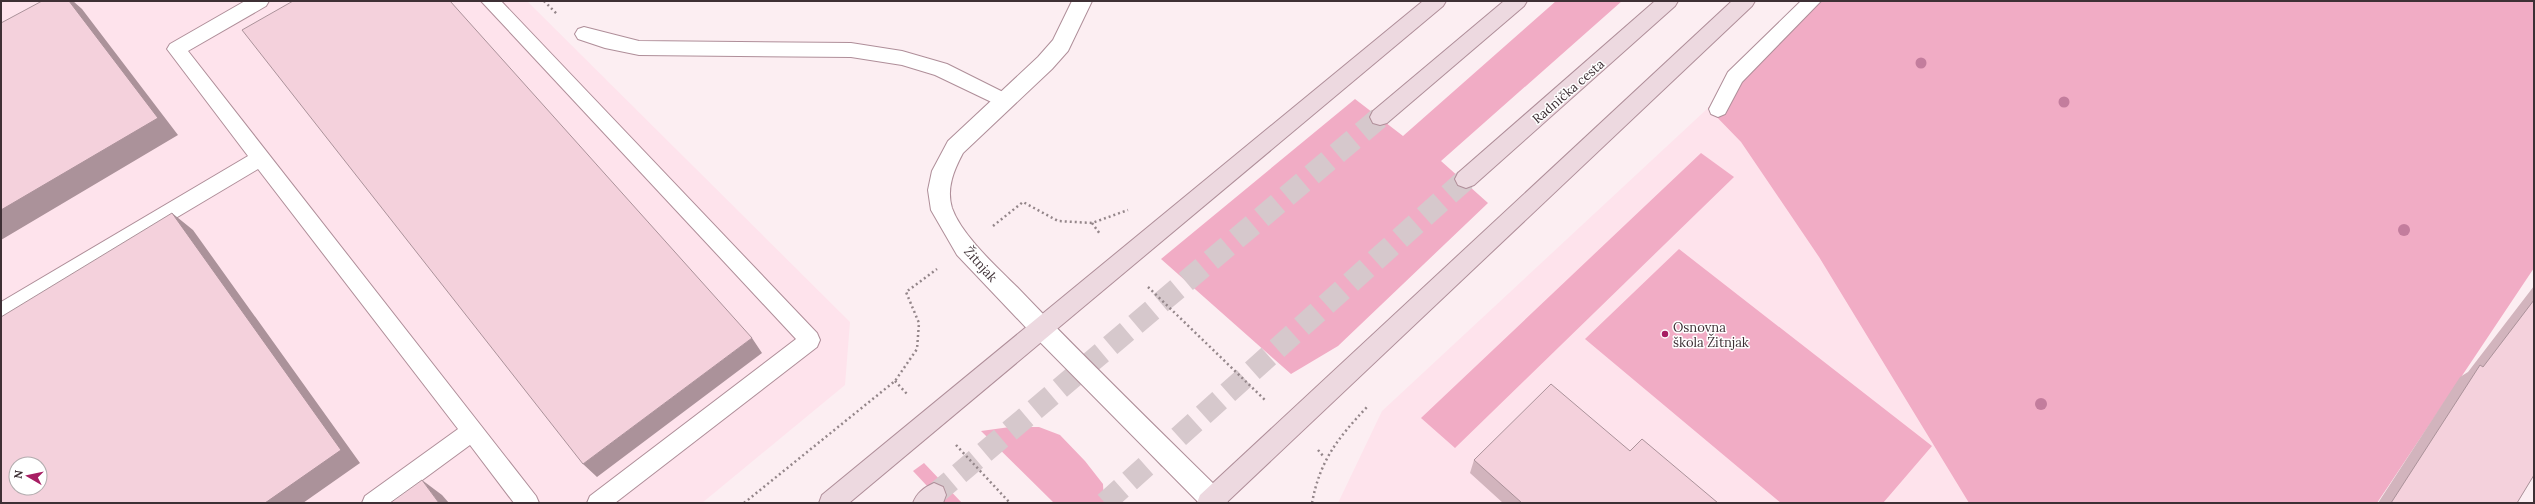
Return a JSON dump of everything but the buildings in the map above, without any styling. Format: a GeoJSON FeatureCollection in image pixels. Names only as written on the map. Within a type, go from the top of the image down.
{"type":"FeatureCollection","features":[{"type":"Feature","properties":{"kind":"main road"},"geometry":{"type":"LineString","coordinates":[[831,503],[1436,1]]}},
{"type":"Feature","properties":{"kind":"main road"},"geometry":{"type":"LineString","coordinates":[[1380,117],[1517,1]]}},
{"type":"Feature","properties":{"kind":"main road","name":"Radnička cesta"},"geometry":{"type":"LineString","coordinates":[[1466,179],[1668,1]]}},
{"type":"Feature","properties":{"kind":"main road"},"geometry":{"type":"LineString","coordinates":[[1213,502],[1745,1]]}},
{"type":"Feature","properties":{"kind":"street","name":"Žitnjak"},"geometry":{"type":"LineString","coordinates":[[1082,1],[1061,45],[1004,101],[976,125],[954,147],[944,171],[939,190],[942,210],[965,248],[1041,328],[1213,502]]}},
{"type":"Feature","properties":{"kind":"lane"},"geometry":{"type":"LineString","coordinates":[[260,1],[176,49],[528,503]]}},
{"type":"Feature","properties":{"kind":"lane"},"geometry":{"type":"LineString","coordinates":[[490,1],[810,340],[598,503]]}},
{"type":"Feature","properties":{"kind":"lane"},"geometry":{"type":"LineString","coordinates":[[1718,109],[1735,77],[1812,1]]}},
{"type":"Feature","properties":{"kind":"lane"},"geometry":{"type":"LineString","coordinates":[[584,34],[605,41],[639,48],[851,50],[895,57],[940,69],[1004,101]]}},
{"type":"Feature","properties":{"kind":"lane"},"geometry":{"type":"LineString","coordinates":[[1,313],[261,158]]}},
{"type":"Feature","properties":{"kind":"lane"},"geometry":{"type":"LineString","coordinates":[[373,503],[472,431]]}},
{"type":"Feature","properties":{"kind":"path"},"geometry":{"type":"LineString","coordinates":[[1013,210],[1023,202],[1058,222],[1092,223],[1098,232]]}},
{"type":"Feature","properties":{"kind":"path"},"geometry":{"type":"LineString","coordinates":[[1144,283],[1252,387]]}},
{"type":"Feature","properties":{"kind":"path"},"geometry":{"type":"LineString","coordinates":[[744,503],[895,381],[917,349],[919,322],[906,292],[917,284]]}},
{"type":"Feature","properties":{"kind":"path"},"geometry":{"type":"LineString","coordinates":[[895,381],[908,396]]}},
{"type":"Feature","properties":{"kind":"path"},"geometry":{"type":"LineString","coordinates":[[955,445],[1010,503]]}},
{"type":"Feature","properties":{"kind":"path"},"geometry":{"type":"LineString","coordinates":[[1312,503],[1315,483],[1324,457]]}},
{"type":"Feature","properties":{"kind":"shaded area"},"geometry":{"type":"Polygon","coordinates":[[[1,1],[527,1],[850,322],[845,385],[702,503],[1,503],[1,1]]]}},
{"type":"Feature","properties":{"kind":"shaded area"},"geometry":{"type":"Polygon","coordinates":[[[1556,1],[1622,1],[1441,161],[1488,203],[1338,346],[1291,374],[1161,259],[1355,99],[1403,136],[1556,1]]]}},
{"type":"Feature","properties":{"kind":"shaded area"},"geometry":{"type":"Polygon","coordinates":[[[1822,1],[2534,1],[2534,268],[2377,503],[1969,503],[1819,257],[1741,142],[1708,108],[1822,1]]]}},
{"type":"Feature","properties":{"kind":"shaded area","name":"Osnovna škola Žitnjak"},"geometry":{"type":"Polygon","coordinates":[[[1708,108],[1741,142],[1819,257],[1969,503],[1338,503],[1382,411],[1708,108]]]}},
{"type":"Feature","properties":{"kind":"shaded area"},"geometry":{"type":"Polygon","coordinates":[[[1701,153],[1734,177],[1455,448],[1421,418],[1701,153]]]}},
{"type":"Feature","properties":{"kind":"shaded area"},"geometry":{"type":"Polygon","coordinates":[[[1679,249],[1932,446],[1883,503],[1781,503],[1585,339],[1679,249]]]}},
{"type":"Feature","properties":{"kind":"shaded area"},"geometry":{"type":"Polygon","coordinates":[[[1010,427],[1039,427],[1060,435],[1085,461],[1103,484],[1104,503],[1054,503],[981,431],[1010,427]]]}},
{"type":"Feature","properties":{"kind":"shaded area"},"geometry":{"type":"Polygon","coordinates":[[[924,463],[962,503],[943,503],[913,471],[924,463]]]}},
{"type":"Feature","properties":{"kind":"tunnel"},"geometry":{"type":"LineString","coordinates":[[934,495],[1380,117]]}},
{"type":"Feature","properties":{"kind":"tunnel"},"geometry":{"type":"LineString","coordinates":[[1105,503],[1466,179]]}},
{"type":"Feature","properties":{"kind":"place","name":"Osnovna škola Žitnjak"},"geometry":{"type":"Point","coordinates":[1665,334]}}]}
